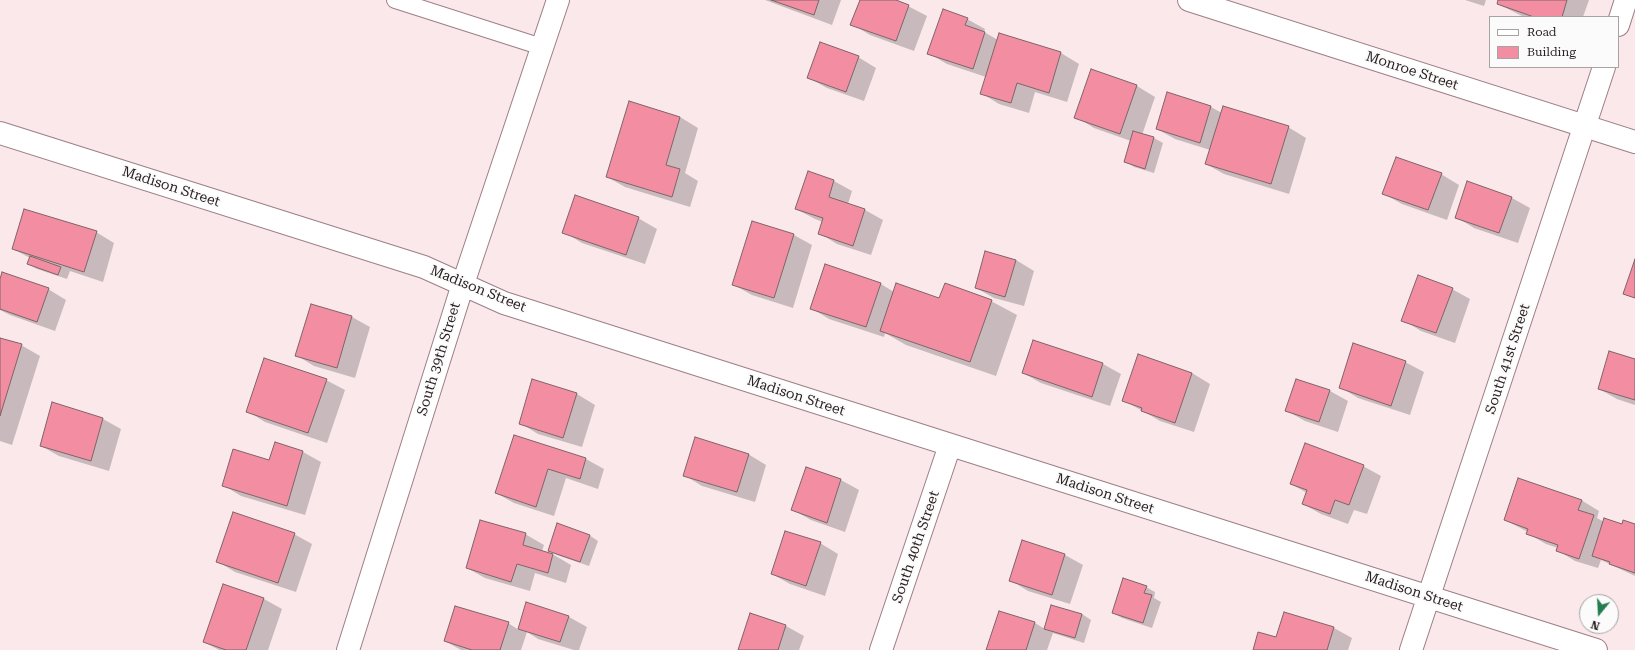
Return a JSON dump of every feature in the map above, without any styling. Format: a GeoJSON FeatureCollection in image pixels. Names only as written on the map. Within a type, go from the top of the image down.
{"type":"FeatureCollection","features":[{"type":"Feature","properties":{"kind":"street","name":"South 39th Street"},"geometry":{"type":"LineString","coordinates":[[348,650],[463,284],[558,0]]}},
{"type":"Feature","properties":{"kind":"street","name":"Monroe Street"},"geometry":{"type":"LineString","coordinates":[[1190,0],[1635,142]]}},
{"type":"Feature","properties":{"kind":"street"},"geometry":{"type":"LineString","coordinates":[[1619,21],[1626,0]]}},
{"type":"Feature","properties":{"kind":"street","name":"South 41st Street"},"geometry":{"type":"LineString","coordinates":[[1411,650],[1604,68]]}},
{"type":"Feature","properties":{"kind":"street","name":"Madison Street"},"geometry":{"type":"LineString","coordinates":[[0,133],[424,267],[504,303],[1596,650]]}},
{"type":"Feature","properties":{"kind":"street","name":"South 40th Street"},"geometry":{"type":"LineString","coordinates":[[881,650],[950,445]]}},
{"type":"Feature","properties":{"kind":"lane"},"geometry":{"type":"LineString","coordinates":[[395,0],[542,47]]}},
{"type":"Feature","properties":{"kind":"building"},"geometry":{"type":"Polygon","coordinates":[[[771,0],[819,0],[814,15],[771,0]]]}},
{"type":"Feature","properties":{"kind":"building"},"geometry":{"type":"Polygon","coordinates":[[[860,0],[896,0],[909,5],[896,41],[850,25],[860,0]]]}},
{"type":"Feature","properties":{"kind":"building"},"geometry":{"type":"Polygon","coordinates":[[[1498,0],[1567,0],[1562,16],[1531,16],[1497,4],[1498,0]]]}},
{"type":"Feature","properties":{"kind":"building"},"geometry":{"type":"Polygon","coordinates":[[[943,9],[968,18],[965,25],[985,32],[973,69],[927,54],[943,9]]]}},
{"type":"Feature","properties":{"kind":"building"},"geometry":{"type":"Polygon","coordinates":[[[999,33],[1061,52],[1049,93],[1017,83],[1011,103],[980,94],[999,33]]]}},
{"type":"Feature","properties":{"kind":"building"},"geometry":{"type":"Polygon","coordinates":[[[820,42],[859,56],[846,92],[807,78],[820,42]]]}},
{"type":"Feature","properties":{"kind":"building"},"geometry":{"type":"Polygon","coordinates":[[[1091,69],[1137,85],[1120,134],[1074,118],[1091,69]]]}},
{"type":"Feature","properties":{"kind":"building"},"geometry":{"type":"Polygon","coordinates":[[[1167,92],[1211,106],[1200,143],[1156,129],[1167,92]]]}},
{"type":"Feature","properties":{"kind":"building"},"geometry":{"type":"Polygon","coordinates":[[[629,101],[680,117],[666,165],[680,169],[672,197],[606,177],[629,101]]]}},
{"type":"Feature","properties":{"kind":"building"},"geometry":{"type":"Polygon","coordinates":[[[1223,106],[1289,126],[1271,184],[1205,164],[1223,106]]]}},
{"type":"Feature","properties":{"kind":"building"},"geometry":{"type":"Polygon","coordinates":[[[1133,131],[1154,137],[1145,169],[1124,162],[1133,131]]]}},
{"type":"Feature","properties":{"kind":"building"},"geometry":{"type":"Polygon","coordinates":[[[1396,157],[1442,173],[1428,210],[1382,194],[1396,157]]]}},
{"type":"Feature","properties":{"kind":"building"},"geometry":{"type":"Polygon","coordinates":[[[808,171],[834,180],[829,197],[865,209],[853,246],[818,234],[823,218],[795,209],[808,171]]]}},
{"type":"Feature","properties":{"kind":"building"},"geometry":{"type":"Polygon","coordinates":[[[1467,181],[1512,197],[1499,233],[1455,218],[1467,181]]]}},
{"type":"Feature","properties":{"kind":"building"},"geometry":{"type":"Polygon","coordinates":[[[575,195],[639,217],[626,255],[562,233],[575,195]]]}},
{"type":"Feature","properties":{"kind":"building"},"geometry":{"type":"Polygon","coordinates":[[[24,209],[97,231],[84,272],[12,249],[24,209]]]}},
{"type":"Feature","properties":{"kind":"building"},"geometry":{"type":"Polygon","coordinates":[[[752,221],[794,234],[774,298],[732,285],[752,221]]]}},
{"type":"Feature","properties":{"kind":"building"},"geometry":{"type":"Polygon","coordinates":[[[985,251],[1016,260],[1005,297],[975,288],[985,251]]]}},
{"type":"Feature","properties":{"kind":"building"},"geometry":{"type":"Polygon","coordinates":[[[30,256],[61,267],[58,275],[27,264],[30,256]]]}},
{"type":"Feature","properties":{"kind":"building"},"geometry":{"type":"Polygon","coordinates":[[[1635,259],[1635,298],[1623,294],[1635,259]]]}},
{"type":"Feature","properties":{"kind":"building"},"geometry":{"type":"Polygon","coordinates":[[[825,264],[881,283],[866,327],[810,309],[825,264]]]}},
{"type":"Feature","properties":{"kind":"building"},"geometry":{"type":"Polygon","coordinates":[[[2,272],[49,288],[37,322],[0,309],[0,279],[2,272]]]}},
{"type":"Feature","properties":{"kind":"building"},"geometry":{"type":"Polygon","coordinates":[[[1418,275],[1453,288],[1436,333],[1401,321],[1418,275]]]}},
{"type":"Feature","properties":{"kind":"building"},"geometry":{"type":"Polygon","coordinates":[[[896,283],[939,298],[945,283],[992,300],[970,362],[880,331],[896,283]]]}},
{"type":"Feature","properties":{"kind":"building"},"geometry":{"type":"Polygon","coordinates":[[[311,304],[352,316],[337,368],[295,356],[311,304]]]}},
{"type":"Feature","properties":{"kind":"building"},"geometry":{"type":"Polygon","coordinates":[[[0,338],[22,344],[0,416],[0,338]]]}},
{"type":"Feature","properties":{"kind":"building"},"geometry":{"type":"Polygon","coordinates":[[[1033,340],[1103,363],[1092,397],[1022,373],[1033,340]]]}},
{"type":"Feature","properties":{"kind":"building"},"geometry":{"type":"Polygon","coordinates":[[[1353,343],[1406,361],[1391,406],[1339,388],[1353,343]]]}},
{"type":"Feature","properties":{"kind":"building"},"geometry":{"type":"Polygon","coordinates":[[[1609,351],[1635,359],[1635,400],[1598,389],[1609,351]]]}},
{"type":"Feature","properties":{"kind":"building"},"geometry":{"type":"Polygon","coordinates":[[[1138,354],[1192,373],[1175,423],[1141,411],[1142,408],[1122,401],[1138,354]]]}},
{"type":"Feature","properties":{"kind":"building"},"geometry":{"type":"Polygon","coordinates":[[[264,358],[327,379],[308,433],[246,412],[264,358]]]}},
{"type":"Feature","properties":{"kind":"building"},"geometry":{"type":"Polygon","coordinates":[[[532,379],[577,393],[563,438],[519,424],[532,379]]]}},
{"type":"Feature","properties":{"kind":"building"},"geometry":{"type":"Polygon","coordinates":[[[1296,379],[1330,390],[1319,422],[1285,411],[1296,379]]]}},
{"type":"Feature","properties":{"kind":"building"},"geometry":{"type":"Polygon","coordinates":[[[52,402],[103,418],[91,461],[40,446],[52,402]]]}},
{"type":"Feature","properties":{"kind":"building"},"geometry":{"type":"Polygon","coordinates":[[[514,435],[586,458],[580,479],[548,469],[536,507],[495,493],[514,435]]]}},
{"type":"Feature","properties":{"kind":"building"},"geometry":{"type":"Polygon","coordinates":[[[695,437],[749,454],[737,492],[683,476],[695,437]]]}},
{"type":"Feature","properties":{"kind":"building"},"geometry":{"type":"Polygon","coordinates":[[[275,442],[303,451],[287,506],[222,486],[233,449],[269,460],[275,442]]]}},
{"type":"Feature","properties":{"kind":"building"},"geometry":{"type":"Polygon","coordinates":[[[1305,443],[1364,465],[1349,505],[1335,500],[1330,514],[1302,504],[1307,490],[1290,484],[1305,443]]]}},
{"type":"Feature","properties":{"kind":"building"},"geometry":{"type":"Polygon","coordinates":[[[806,467],[841,479],[827,523],[791,510],[806,467]]]}},
{"type":"Feature","properties":{"kind":"building"},"geometry":{"type":"Polygon","coordinates":[[[1518,478],[1582,500],[1578,510],[1594,515],[1579,559],[1556,551],[1558,545],[1526,534],[1528,529],[1504,520],[1518,478]]]}},
{"type":"Feature","properties":{"kind":"building"},"geometry":{"type":"Polygon","coordinates":[[[233,512],[295,533],[278,583],[216,562],[233,512]]]}},
{"type":"Feature","properties":{"kind":"building"},"geometry":{"type":"Polygon","coordinates":[[[1604,518],[1622,524],[1623,520],[1635,524],[1635,573],[1592,556],[1604,518]]]}},
{"type":"Feature","properties":{"kind":"building"},"geometry":{"type":"Polygon","coordinates":[[[480,520],[526,533],[523,545],[553,554],[548,573],[517,564],[511,582],[466,568],[480,520]]]}},
{"type":"Feature","properties":{"kind":"building"},"geometry":{"type":"Polygon","coordinates":[[[557,523],[590,535],[580,562],[548,551],[557,523]]]}},
{"type":"Feature","properties":{"kind":"building"},"geometry":{"type":"Polygon","coordinates":[[[785,531],[821,542],[806,586],[771,574],[785,531]]]}},
{"type":"Feature","properties":{"kind":"building"},"geometry":{"type":"Polygon","coordinates":[[[1022,540],[1065,554],[1052,595],[1009,581],[1022,540]]]}},
{"type":"Feature","properties":{"kind":"building"},"geometry":{"type":"Polygon","coordinates":[[[1123,578],[1147,586],[1144,593],[1152,595],[1143,623],[1112,613],[1123,578]]]}},
{"type":"Feature","properties":{"kind":"building"},"geometry":{"type":"Polygon","coordinates":[[[223,584],[264,598],[246,650],[226,650],[203,642],[223,584]]]}},
{"type":"Feature","properties":{"kind":"building"},"geometry":{"type":"Polygon","coordinates":[[[526,602],[569,616],[560,642],[518,629],[526,602]]]}},
{"type":"Feature","properties":{"kind":"building"},"geometry":{"type":"Polygon","coordinates":[[[1051,605],[1082,614],[1075,638],[1044,629],[1051,605]]]}},
{"type":"Feature","properties":{"kind":"building"},"geometry":{"type":"Polygon","coordinates":[[[455,606],[509,622],[500,650],[472,650],[444,641],[455,606]]]}},
{"type":"Feature","properties":{"kind":"building"},"geometry":{"type":"Polygon","coordinates":[[[999,611],[1035,622],[1026,650],[986,650],[999,611]]]}},
{"type":"Feature","properties":{"kind":"building"},"geometry":{"type":"Polygon","coordinates":[[[1284,612],[1334,627],[1327,650],[1253,650],[1258,632],[1276,637],[1284,612]]]}},
{"type":"Feature","properties":{"kind":"building"},"geometry":{"type":"Polygon","coordinates":[[[750,613],[786,625],[778,650],[738,650],[750,613]]]}}]}
